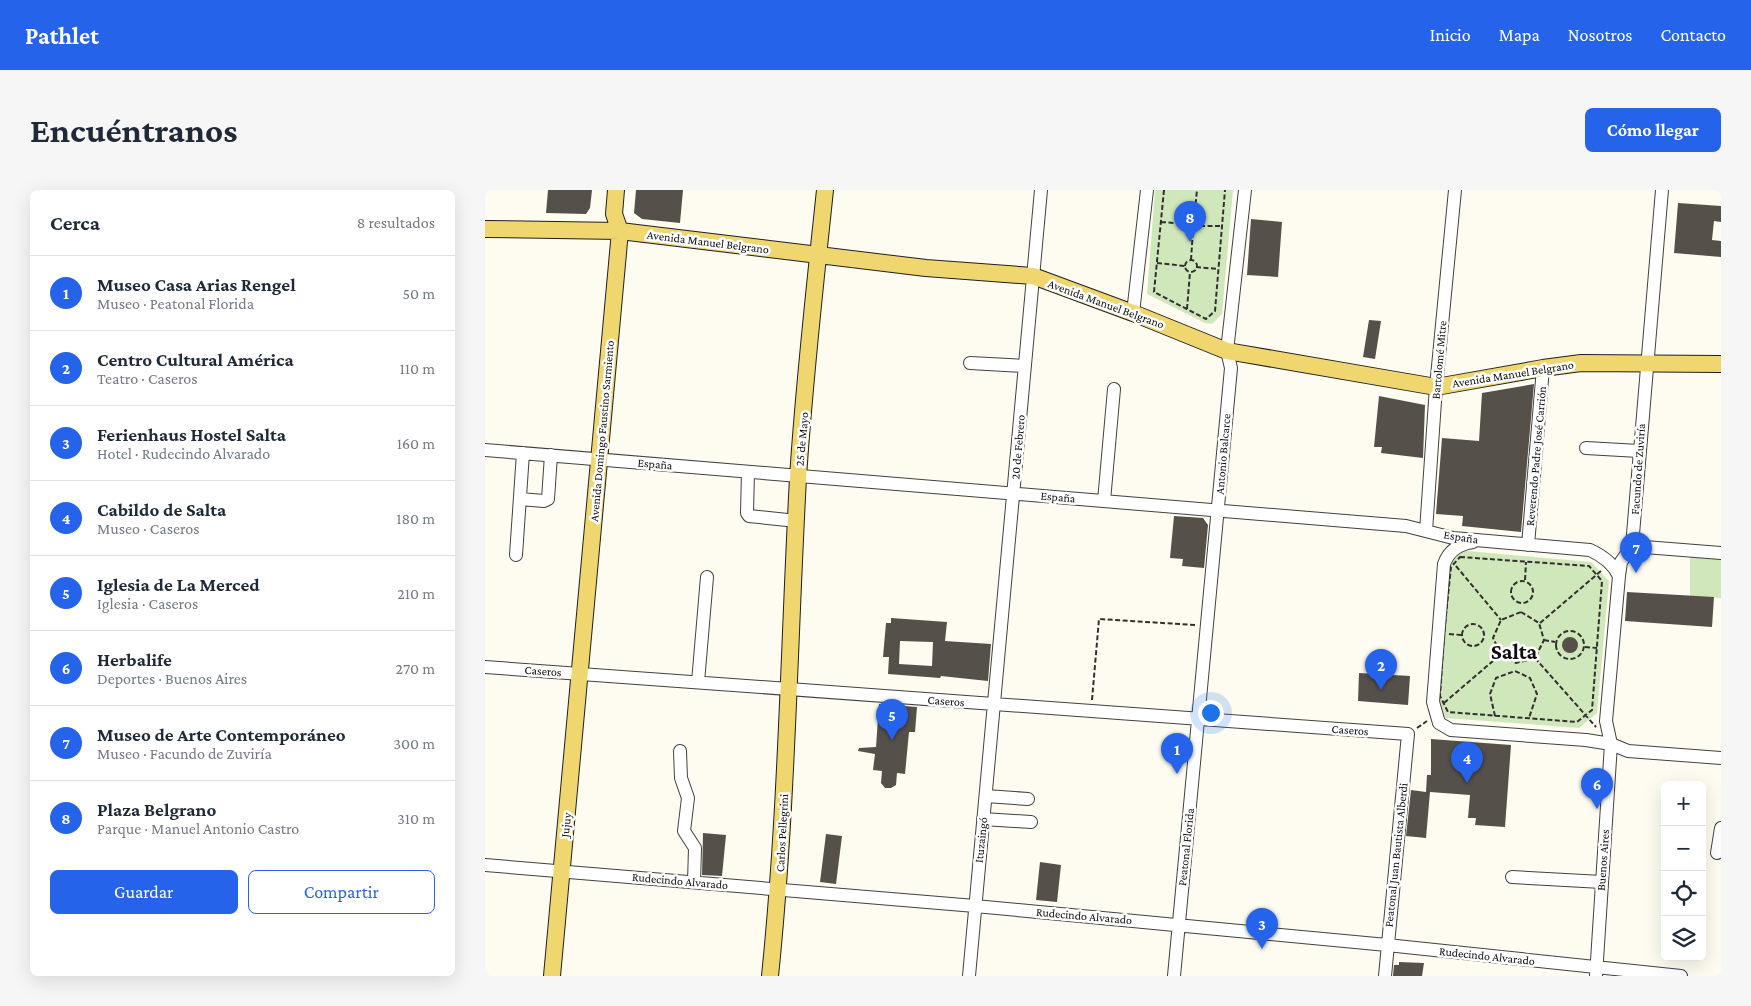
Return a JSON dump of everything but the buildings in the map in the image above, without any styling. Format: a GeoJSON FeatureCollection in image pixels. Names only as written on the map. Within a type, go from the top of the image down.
{"type":"FeatureCollection","features":[{"type":"Feature","properties":{"kind":"main road","name":"Avenida Domingo Faustino Sarmiento"},"geometry":{"type":"LineString","coordinates":[[580,673],[620,231],[614,214],[616,190]]}},
{"type":"Feature","properties":{"kind":"main road","name":"25 de Mayo"},"geometry":{"type":"LineString","coordinates":[[791,689],[798,477],[825,190]]}},
{"type":"Feature","properties":{"kind":"main road","name":"Avenida Manuel Belgrano"},"geometry":{"type":"LineString","coordinates":[[485,229],[620,231],[926,268],[1033,276],[1133,313],[1227,351],[1436,387],[1581,363],[1721,364]]}},
{"type":"Feature","properties":{"kind":"main road","name":"Jujuy"},"geometry":{"type":"LineString","coordinates":[[552,976],[580,673]]}},
{"type":"Feature","properties":{"kind":"main road","name":"Carlos Pellegrini"},"geometry":{"type":"LineString","coordinates":[[770,976],[779,889],[791,689]]}},
{"type":"Feature","properties":{"kind":"street","name":"20 de Febrero"},"geometry":{"type":"LineString","coordinates":[[995,704],[1041,190]]}},
{"type":"Feature","properties":{"kind":"street"},"geometry":{"type":"LineString","coordinates":[[1133,313],[1147,190]]}},
{"type":"Feature","properties":{"kind":"street","name":"Antonio Balcarce"},"geometry":{"type":"LineString","coordinates":[[1199,718],[1231,368],[1227,351],[1245,190]]}},
{"type":"Feature","properties":{"kind":"street","name":"Bartolomé Mitre"},"geometry":{"type":"LineString","coordinates":[[1426,530],[1436,387],[1455,190]]}},
{"type":"Feature","properties":{"kind":"street","name":"Facundo de Zuviría"},"geometry":{"type":"LineString","coordinates":[[1611,744],[1603,726],[1621,562],[1632,546],[1646,362],[1662,190]]}},
{"type":"Feature","properties":{"kind":"street"},"geometry":{"type":"LineString","coordinates":[[970,363],[1025,366]]}},
{"type":"Feature","properties":{"kind":"street","name":"Reverendo Padre José Carrión"},"geometry":{"type":"LineString","coordinates":[[1529,545],[1543,368]]}},
{"type":"Feature","properties":{"kind":"street"},"geometry":{"type":"LineString","coordinates":[[1104,501],[1114,389]]}},
{"type":"Feature","properties":{"kind":"street"},"geometry":{"type":"LineString","coordinates":[[1586,448],[1639,451]]}},
{"type":"Feature","properties":{"kind":"street","name":"España"},"geometry":{"type":"LineString","coordinates":[[485,450],[1406,526],[1453,538],[1590,550],[1603,556],[1611,563],[1619,576]]}},
{"type":"Feature","properties":{"kind":"street"},"geometry":{"type":"LineString","coordinates":[[516,555],[523,453]]}},
{"type":"Feature","properties":{"kind":"street"},"geometry":{"type":"LineString","coordinates":[[520,499],[544,501],[548,499],[551,455]]}},
{"type":"Feature","properties":{"kind":"street"},"geometry":{"type":"LineString","coordinates":[[748,472],[747,513],[749,516],[797,521]]}},
{"type":"Feature","properties":{"kind":"street"},"geometry":{"type":"LineString","coordinates":[[1480,540],[1461,544],[1452,557],[1444,564],[1433,702],[1435,715],[1439,723],[1451,730],[1569,739],[1611,744],[1628,751],[1721,758]]}},
{"type":"Feature","properties":{"kind":"street"},"geometry":{"type":"LineString","coordinates":[[1632,546],[1721,552]]}},
{"type":"Feature","properties":{"kind":"street"},"geometry":{"type":"LineString","coordinates":[[698,682],[707,577]]}},
{"type":"Feature","properties":{"kind":"street","name":"Caseros"},"geometry":{"type":"LineString","coordinates":[[485,667],[1408,734]]}},
{"type":"Feature","properties":{"kind":"street","name":"Ituzaingó"},"geometry":{"type":"LineString","coordinates":[[969,976],[995,704]]}},
{"type":"Feature","properties":{"kind":"street","name":"Peatonal Florida"},"geometry":{"type":"LineString","coordinates":[[1174,976],[1199,718]]}},
{"type":"Feature","properties":{"kind":"street"},"geometry":{"type":"LineString","coordinates":[[1569,739],[1592,736],[1603,726]]}},
{"type":"Feature","properties":{"kind":"street","name":"Peatonal Juan Bautista Alberdi"},"geometry":{"type":"LineString","coordinates":[[1385,976],[1408,734]]}},
{"type":"Feature","properties":{"kind":"street","name":"Buenos Aires"},"geometry":{"type":"LineString","coordinates":[[1596,972],[1611,744]]}},
{"type":"Feature","properties":{"kind":"street"},"geometry":{"type":"LineString","coordinates":[[680,751],[681,778],[688,798],[684,831],[695,848],[694,882]]}},
{"type":"Feature","properties":{"kind":"street"},"geometry":{"type":"LineString","coordinates":[[985,796],[1028,799]]}},
{"type":"Feature","properties":{"kind":"street"},"geometry":{"type":"LineString","coordinates":[[983,819],[1031,822]]}},
{"type":"Feature","properties":{"kind":"street"},"geometry":{"type":"LineString","coordinates":[[1717,853],[1721,828]]}},
{"type":"Feature","properties":{"kind":"street","name":"Rudecindo Alvarado"},"geometry":{"type":"LineString","coordinates":[[485,865],[975,906],[1387,945],[1596,972],[1681,976]]}},
{"type":"Feature","properties":{"kind":"street"},"geometry":{"type":"LineString","coordinates":[[1512,877],[1602,882]]}},
{"type":"Feature","properties":{"kind":"path"},"geometry":{"type":"LineString","coordinates":[[1164,190],[1154,292],[1206,319],[1215,311],[1225,190]]}},
{"type":"Feature","properties":{"kind":"path"},"geometry":{"type":"LineString","coordinates":[[1195,219],[1197,190]]}},
{"type":"Feature","properties":{"kind":"path"},"geometry":{"type":"LineString","coordinates":[[1160,222],[1188,224],[1195,219]]}},
{"type":"Feature","properties":{"kind":"path"},"geometry":{"type":"LineString","coordinates":[[1195,219],[1198,220],[1200,226]]}},
{"type":"Feature","properties":{"kind":"path"},"geometry":{"type":"LineString","coordinates":[[1185,266],[1191,260],[1193,230],[1188,224]]}},
{"type":"Feature","properties":{"kind":"path"},"geometry":{"type":"LineString","coordinates":[[1193,230],[1200,226],[1222,226]]}},
{"type":"Feature","properties":{"kind":"path"},"geometry":{"type":"LineString","coordinates":[[1191,260],[1197,267]]}},
{"type":"Feature","properties":{"kind":"path"},"geometry":{"type":"LineString","coordinates":[[1157,263],[1185,266],[1190,272],[1187,309]]}},
{"type":"Feature","properties":{"kind":"path"},"geometry":{"type":"LineString","coordinates":[[1190,272],[1197,267],[1218,269]]}},
{"type":"Feature","properties":{"kind":"path"},"geometry":{"type":"LineString","coordinates":[[1461,556],[1589,566],[1597,574],[1602,581],[1597,648],[1592,710],[1586,716],[1577,722],[1448,712],[1440,696],[1452,557],[1461,556]]}},
{"type":"Feature","properties":{"kind":"path"},"geometry":{"type":"LineString","coordinates":[[1452,557],[1501,620]]}},
{"type":"Feature","properties":{"kind":"path"},"geometry":{"type":"LineString","coordinates":[[1525,580],[1526,562]]}},
{"type":"Feature","properties":{"kind":"path"},"geometry":{"type":"LineString","coordinates":[[1539,623],[1611,563]]}},
{"type":"Feature","properties":{"kind":"path"},"geometry":{"type":"LineString","coordinates":[[1525,580],[1530,584],[1533,595],[1530,600],[1522,603],[1514,600],[1511,592],[1514,584],[1525,580]]}},
{"type":"Feature","properties":{"kind":"path"},"geometry":{"type":"LineString","coordinates":[[1521,612],[1522,603]]}},
{"type":"Feature","properties":{"kind":"path"},"geometry":{"type":"LineString","coordinates":[[1493,638],[1501,620],[1521,612]]}},
{"type":"Feature","properties":{"kind":"path"},"geometry":{"type":"LineString","coordinates":[[1521,612],[1539,623],[1543,640],[1535,658]]}},
{"type":"Feature","properties":{"kind":"path"},"geometry":{"type":"LineString","coordinates":[[1091,711],[1099,619],[1202,626]]}},
{"type":"Feature","properties":{"kind":"path"},"geometry":{"type":"LineString","coordinates":[[1461,635],[1465,627],[1473,624],[1481,627],[1485,637]]}},
{"type":"Feature","properties":{"kind":"path"},"geometry":{"type":"LineString","coordinates":[[1568,630],[1582,636],[1585,647],[1580,655],[1570,660],[1559,655],[1555,642],[1559,634],[1568,630]]}},
{"type":"Feature","properties":{"kind":"path"},"geometry":{"type":"LineString","coordinates":[[1444,634],[1461,635]]}},
{"type":"Feature","properties":{"kind":"path"},"geometry":{"type":"LineString","coordinates":[[1461,635],[1465,643],[1473,647],[1481,643],[1485,637]]}},
{"type":"Feature","properties":{"kind":"path"},"geometry":{"type":"LineString","coordinates":[[1485,637],[1493,638]]}},
{"type":"Feature","properties":{"kind":"path"},"geometry":{"type":"LineString","coordinates":[[1493,638],[1501,654],[1515,663],[1535,658]]}},
{"type":"Feature","properties":{"kind":"path"},"geometry":{"type":"LineString","coordinates":[[1543,640],[1555,642]]}},
{"type":"Feature","properties":{"kind":"path"},"geometry":{"type":"LineString","coordinates":[[1585,647],[1597,648]]}},
{"type":"Feature","properties":{"kind":"path"},"geometry":{"type":"LineString","coordinates":[[1408,734],[1435,715],[1443,704],[1501,654]]}},
{"type":"Feature","properties":{"kind":"path"},"geometry":{"type":"LineString","coordinates":[[1535,658],[1586,716],[1603,726]]}},
{"type":"Feature","properties":{"kind":"path"},"geometry":{"type":"LineString","coordinates":[[1515,663],[1515,670]]}},
{"type":"Feature","properties":{"kind":"path"},"geometry":{"type":"LineString","coordinates":[[1495,716],[1489,694],[1496,678],[1515,670]]}},
{"type":"Feature","properties":{"kind":"path"},"geometry":{"type":"LineString","coordinates":[[1515,670],[1530,678],[1537,694],[1529,719]]}},
{"type":"Feature","properties":{"kind":"green space"},"geometry":{"type":"Polygon","coordinates":[[[1155,190],[1233,190],[1222,314],[1212,324],[1205,323],[1147,294],[1155,190]]]}},
{"type":"Feature","properties":{"kind":"green space"},"geometry":{"type":"Polygon","coordinates":[[[1456,550],[1591,562],[1609,581],[1597,713],[1579,728],[1446,718],[1437,706],[1449,562],[1456,550]]]}},
{"type":"Feature","properties":{"kind":"green space"},"geometry":{"type":"Polygon","coordinates":[[[1690,557],[1721,559],[1721,598],[1690,596],[1690,557]]]}},
{"type":"Feature","properties":{"kind":"place","name":"Plaza Belgrano"},"geometry":{"type":"Point","coordinates":[1190,242]}},
{"type":"Feature","properties":{"kind":"place","name":"Museo de Arte Contemporáneo"},"geometry":{"type":"Point","coordinates":[1636,573]}},
{"type":"Feature","properties":{"kind":"place","name":"Centro Cultural América"},"geometry":{"type":"Point","coordinates":[1381,690]}},
{"type":"Feature","properties":{"kind":"place","name":"Iglesia de La Merced"},"geometry":{"type":"Point","coordinates":[892,740]}},
{"type":"Feature","properties":{"kind":"place","name":"Museo Casa Arias Rengel"},"geometry":{"type":"Point","coordinates":[1177,774]}},
{"type":"Feature","properties":{"kind":"place","name":"Cabildo de Salta"},"geometry":{"type":"Point","coordinates":[1467,783]}},
{"type":"Feature","properties":{"kind":"place","name":"Herbalife"},"geometry":{"type":"Point","coordinates":[1597,809]}},
{"type":"Feature","properties":{"kind":"place","name":"Ferienhaus Hostel Salta"},"geometry":{"type":"Point","coordinates":[1262,949]}},
{"type":"Feature","properties":{"kind":"district","name":"Salta"},"geometry":{"type":"Point","coordinates":[1514,651]}}]}
